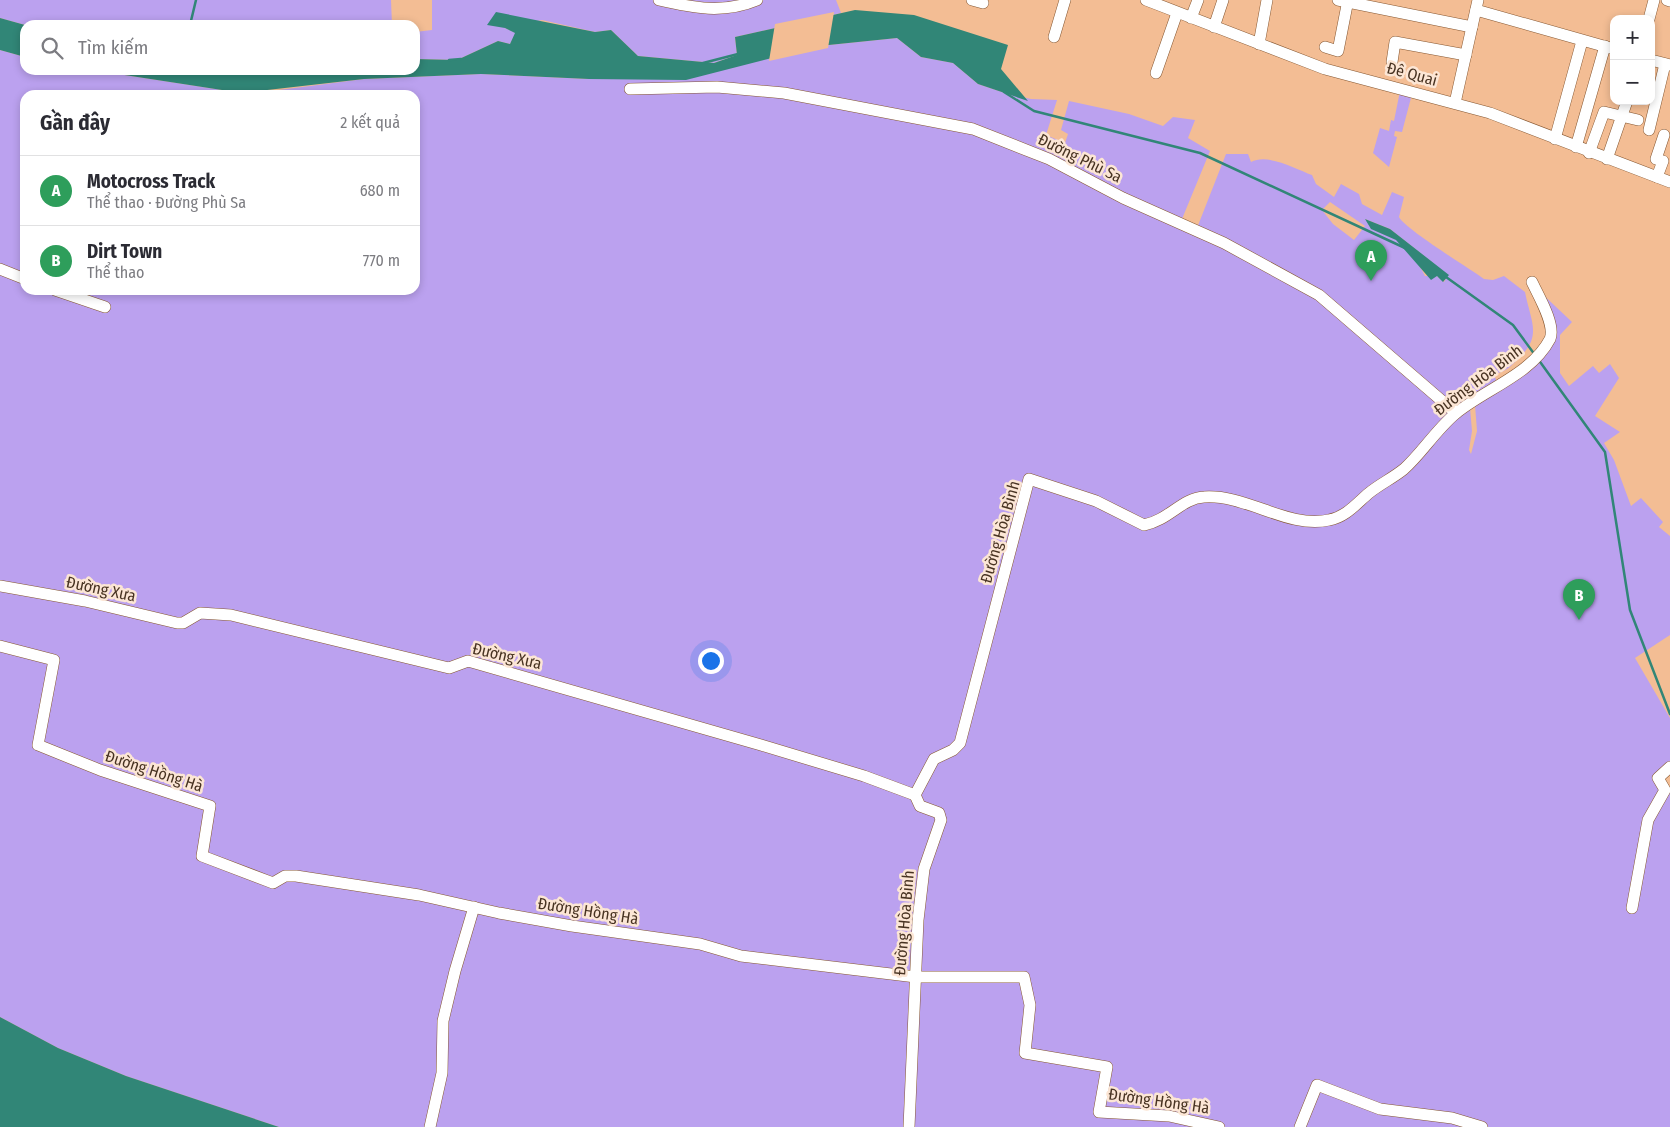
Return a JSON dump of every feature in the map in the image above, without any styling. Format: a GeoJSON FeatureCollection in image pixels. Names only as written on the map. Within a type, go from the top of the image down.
{"type":"FeatureCollection","features":[{"type":"Feature","properties":{"kind":"street"},"geometry":{"type":"LineString","coordinates":[[659,0],[692,8],[725,9],[744,6],[757,0]]}},
{"type":"Feature","properties":{"kind":"street"},"geometry":{"type":"LineString","coordinates":[[1054,37],[1065,0]]}},
{"type":"Feature","properties":{"kind":"street","name":"Đê Quai"},"geometry":{"type":"LineString","coordinates":[[1146,0],[1325,69],[1490,113],[1607,160],[1670,182]]}},
{"type":"Feature","properties":{"kind":"street"},"geometry":{"type":"LineString","coordinates":[[1191,18],[1198,0]]}},
{"type":"Feature","properties":{"kind":"street"},"geometry":{"type":"LineString","coordinates":[[1214,27],[1223,0]]}},
{"type":"Feature","properties":{"kind":"street"},"geometry":{"type":"LineString","coordinates":[[1259,44],[1268,0]]}},
{"type":"Feature","properties":{"kind":"street"},"geometry":{"type":"LineString","coordinates":[[1650,15],[1654,0]]}},
{"type":"Feature","properties":{"kind":"street"},"geometry":{"type":"LineString","coordinates":[[1325,47],[1338,51],[1345,1],[1472,27]]}},
{"type":"Feature","properties":{"kind":"street"},"geometry":{"type":"LineString","coordinates":[[1455,103],[1477,5],[1582,41],[1610,47],[1576,147]]}},
{"type":"Feature","properties":{"kind":"street"},"geometry":{"type":"LineString","coordinates":[[1156,73],[1177,13]]}},
{"type":"Feature","properties":{"kind":"street"},"geometry":{"type":"LineString","coordinates":[[1555,139],[1582,41]]}},
{"type":"Feature","properties":{"kind":"street"},"geometry":{"type":"LineString","coordinates":[[1392,62],[1395,42],[1466,55]]}},
{"type":"Feature","properties":{"kind":"street"},"geometry":{"type":"LineString","coordinates":[[1655,93],[1667,64]]}},
{"type":"Feature","properties":{"kind":"street","name":"Đường Phù Sa"},"geometry":{"type":"LineString","coordinates":[[630,89],[717,87],[784,93],[973,129],[998,137],[1224,243],[1320,295],[1456,413]]}},
{"type":"Feature","properties":{"kind":"street"},"geometry":{"type":"LineString","coordinates":[[1607,160],[1626,105]]}},
{"type":"Feature","properties":{"kind":"street"},"geometry":{"type":"LineString","coordinates":[[1649,130],[1653,105]]}},
{"type":"Feature","properties":{"kind":"street"},"geometry":{"type":"LineString","coordinates":[[1589,152],[1604,112],[1638,120]]}},
{"type":"Feature","properties":{"kind":"street"},"geometry":{"type":"LineString","coordinates":[[1657,176],[1663,161],[1656,159],[1664,135]]}},
{"type":"Feature","properties":{"kind":"street"},"geometry":{"type":"LineString","coordinates":[[0,268],[20,277]]}},
{"type":"Feature","properties":{"kind":"street","name":"Đường Hòa Bình"},"geometry":{"type":"LineString","coordinates":[[909,1127],[918,920],[924,869],[941,820],[939,813],[920,806],[914,795],[934,758],[953,750],[960,743],[1029,478],[1096,501],[1144,526],[1166,518],[1192,499],[1205,497],[1241,501],[1296,519],[1330,520],[1351,510],[1370,492],[1404,469],[1427,441],[1456,413],[1523,368],[1550,338],[1550,326],[1544,307],[1532,282]]}},
{"type":"Feature","properties":{"kind":"street"},"geometry":{"type":"LineString","coordinates":[[70,295],[105,307]]}},
{"type":"Feature","properties":{"kind":"street","name":"Đường Xưa"},"geometry":{"type":"LineString","coordinates":[[0,586],[85,601],[177,623],[183,623],[200,613],[231,615],[450,668],[468,661],[761,745],[864,776],[914,795]]}},
{"type":"Feature","properties":{"kind":"street","name":"Đường Hồng Hà"},"geometry":{"type":"LineString","coordinates":[[0,646],[54,660],[38,745],[100,770],[210,806],[202,856],[267,881],[277,882],[285,876],[296,876],[419,894],[572,926],[700,944],[741,956],[916,977],[1024,977],[1030,1005],[1024,1053],[1107,1067],[1099,1112],[1169,1116],[1219,1127]]}},
{"type":"Feature","properties":{"kind":"street"},"geometry":{"type":"LineString","coordinates":[[1632,908],[1648,820],[1665,790],[1658,778],[1670,767]]}},
{"type":"Feature","properties":{"kind":"street"},"geometry":{"type":"LineString","coordinates":[[430,1127],[442,1073],[444,1021],[455,972],[474,906]]}},
{"type":"Feature","properties":{"kind":"street"},"geometry":{"type":"LineString","coordinates":[[1300,1127],[1317,1085],[1380,1109],[1452,1118],[1482,1127]]}},
{"type":"Feature","properties":{"kind":"shaded area"},"geometry":{"type":"Polygon","coordinates":[[[0,0],[391,0],[392,20],[20,20],[20,24],[0,18],[0,0]]]}},
{"type":"Feature","properties":{"kind":"shaded area"},"geometry":{"type":"Polygon","coordinates":[[[432,0],[836,0],[841,13],[735,37],[737,55],[714,63],[638,56],[611,30],[595,32],[542,20],[505,28],[516,33],[510,44],[498,41],[457,60],[420,59],[420,31],[432,30],[432,0]]]}},
{"type":"Feature","properties":{"kind":"shaded area"},"geometry":{"type":"Polygon","coordinates":[[[897,38],[921,57],[953,63],[978,84],[1031,99],[1057,100],[1046,135],[1065,143],[1068,134],[1061,130],[1069,101],[1129,114],[1163,126],[1173,117],[1195,120],[1188,138],[1210,151],[1182,219],[1197,228],[1226,154],[1248,154],[1251,162],[1265,159],[1290,166],[1312,175],[1316,184],[1334,197],[1341,184],[1359,194],[1362,204],[1382,215],[1392,192],[1404,197],[1399,217],[1404,223],[1484,279],[1493,280],[1504,276],[1525,292],[1532,321],[1533,336],[1525,351],[1509,367],[1494,374],[1497,383],[1470,408],[1472,431],[1469,450],[1471,454],[1477,431],[1475,405],[1553,342],[1537,289],[1572,322],[1560,335],[1560,373],[1569,386],[1593,366],[1599,373],[1610,364],[1619,378],[1595,416],[1620,432],[1604,443],[1614,460],[1631,506],[1641,498],[1663,522],[1659,527],[1670,536],[1670,635],[1635,658],[1670,718],[1670,766],[1659,775],[1670,791],[1670,1127],[279,1127],[126,1076],[58,1048],[0,1017],[0,50],[20,56],[20,75],[124,75],[222,90],[20,90],[20,295],[420,295],[420,90],[279,90],[364,79],[481,74],[589,79],[758,61],[819,46],[897,38]],[[1330,202],[1322,210],[1333,224],[1354,240],[1365,226],[1330,202]],[[1365,219],[1404,246],[1425,276],[1437,276],[1444,282],[1448,275],[1390,229],[1365,219]]]}},
{"type":"Feature","properties":{"kind":"shaded area"},"geometry":{"type":"Polygon","coordinates":[[[1400,91],[1412,94],[1402,132],[1395,131],[1394,136],[1397,137],[1389,167],[1373,153],[1380,128],[1389,131],[1391,120],[1394,121],[1400,91]]]}},
{"type":"Feature","properties":{"kind":"water"},"geometry":{"type":"Polygon","coordinates":[[[855,10],[914,15],[1008,45],[1001,69],[1028,101],[978,84],[953,63],[921,57],[897,38],[819,46],[686,80],[589,79],[481,74],[364,79],[268,90],[222,90],[124,75],[420,75],[420,59],[457,60],[498,41],[510,44],[515,33],[505,28],[487,25],[496,12],[595,32],[611,30],[638,56],[714,63],[737,55],[735,37],[855,10]]]}},
{"type":"Feature","properties":{"kind":"water"},"geometry":{"type":"Polygon","coordinates":[[[0,18],[20,24],[20,56],[0,50],[0,18]]]}},
{"type":"Feature","properties":{"kind":"water"},"geometry":{"type":"Polygon","coordinates":[[[1365,219],[1390,229],[1449,275],[1443,282],[1437,276],[1431,280],[1396,240],[1371,229],[1365,219]]]}},
{"type":"Feature","properties":{"kind":"water"},"geometry":{"type":"Polygon","coordinates":[[[0,1017],[58,1048],[126,1076],[279,1127],[0,1127],[0,1017]]]}},
{"type":"Feature","properties":{"kind":"pier"},"geometry":{"type":"Polygon","coordinates":[[[834,12],[828,48],[769,61],[775,24],[834,12]]]}},
{"type":"Feature","properties":{"kind":"waterway"},"geometry":{"type":"LineString","coordinates":[[191,20],[196,0]]}},
{"type":"Feature","properties":{"kind":"waterway"},"geometry":{"type":"LineString","coordinates":[[703,63],[738,54]]}},
{"type":"Feature","properties":{"kind":"waterway"},"geometry":{"type":"LineString","coordinates":[[449,60],[461,59]]}},
{"type":"Feature","properties":{"kind":"waterway"},"geometry":{"type":"LineString","coordinates":[[1004,92],[1034,111],[1200,153],[1405,248]]}},
{"type":"Feature","properties":{"kind":"waterway"},"geometry":{"type":"LineString","coordinates":[[1446,277],[1513,325],[1535,355]]}},
{"type":"Feature","properties":{"kind":"waterway"},"geometry":{"type":"LineString","coordinates":[[1538,359],[1605,452],[1630,610],[1670,714]]}},
{"type":"Feature","properties":{"kind":"place","name":"Motocross Track"},"geometry":{"type":"Point","coordinates":[1371,281]}},
{"type":"Feature","properties":{"kind":"place","name":"Dirt Town"},"geometry":{"type":"Point","coordinates":[1579,620]}}]}
